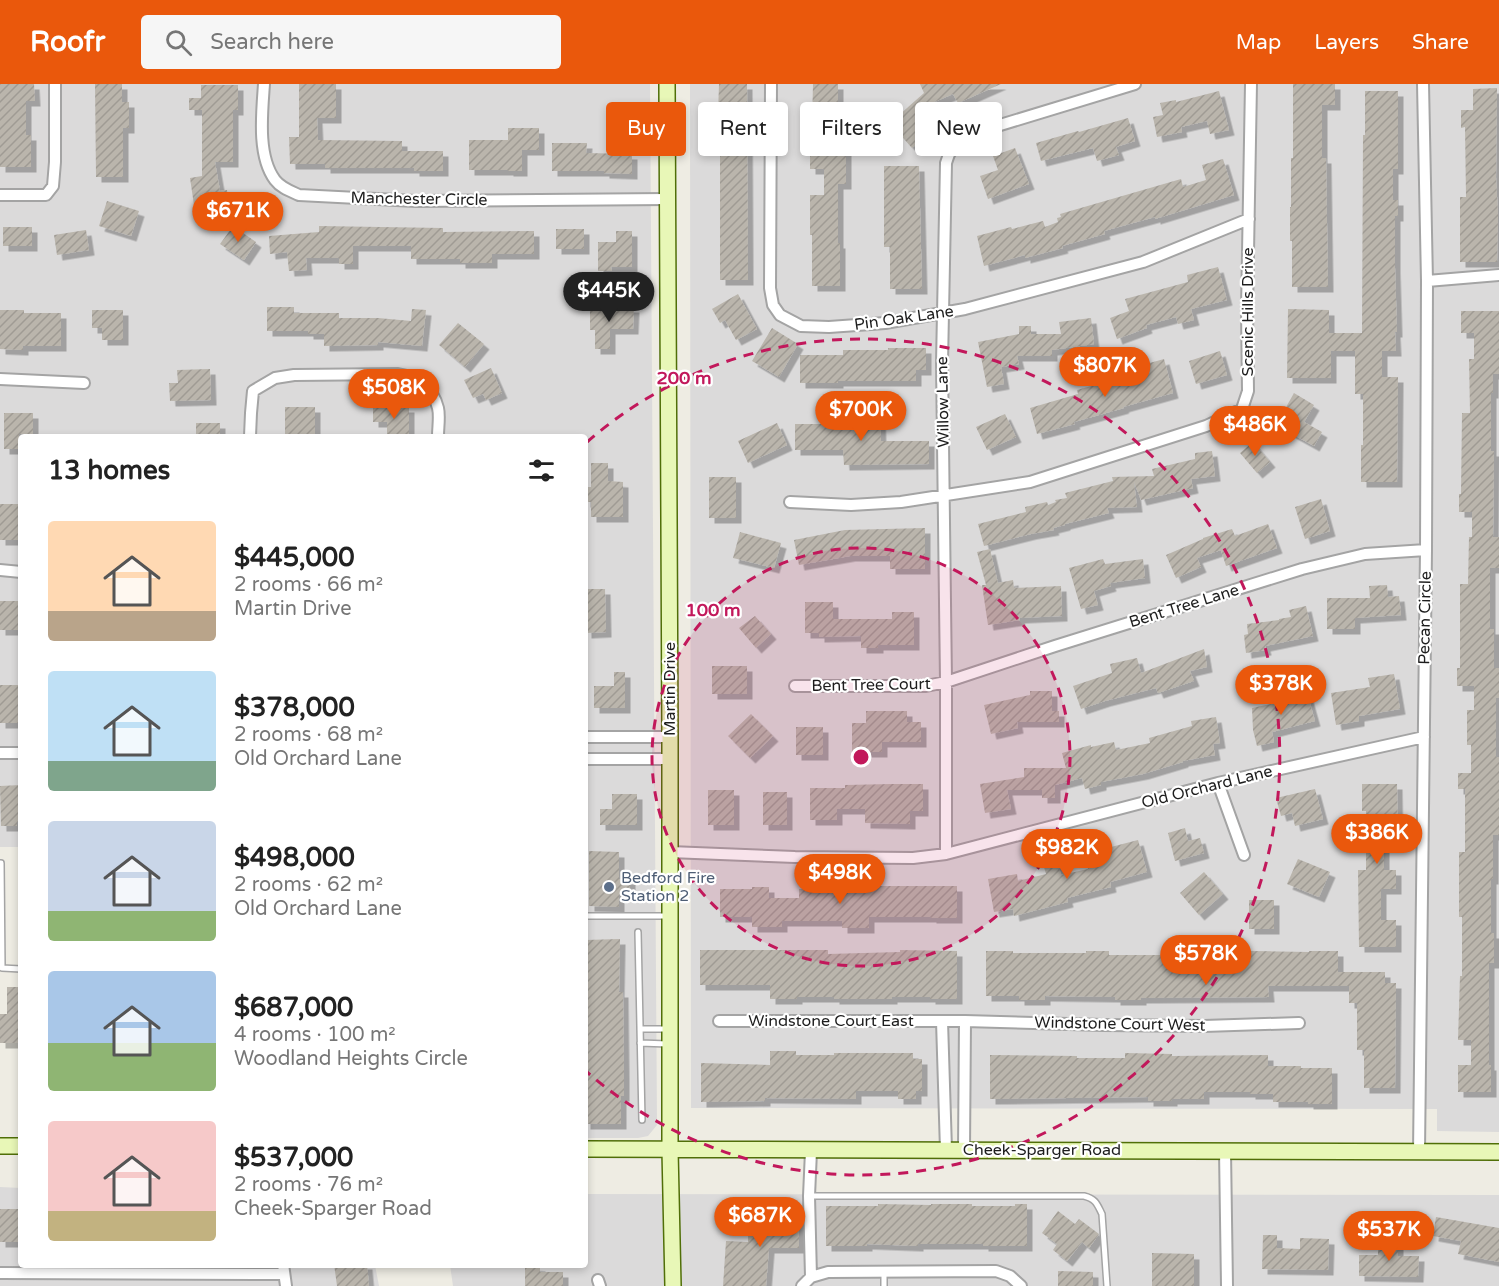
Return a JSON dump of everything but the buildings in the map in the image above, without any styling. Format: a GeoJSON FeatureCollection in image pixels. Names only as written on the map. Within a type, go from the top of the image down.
{"type":"FeatureCollection","features":[{"type":"Feature","properties":{"kind":"street"},"geometry":{"type":"LineString","coordinates":[[0,195],[46,195],[53,186],[55,84]]}},
{"type":"Feature","properties":{"kind":"street","name":"Manchester Circle"},"geometry":{"type":"LineString","coordinates":[[264,84],[262,114],[264,158],[276,182],[286,190],[299,195],[416,201],[668,199]]}},
{"type":"Feature","properties":{"kind":"street","name":"Martin Drive"},"geometry":{"type":"LineString","coordinates":[[667,84],[670,1150],[673,1286]]}},
{"type":"Feature","properties":{"kind":"street","name":"Pin Oak Lane"},"geometry":{"type":"LineString","coordinates":[[771,84],[770,288],[773,305],[780,315],[801,326],[829,327],[885,323],[965,309],[1143,262],[1249,219]]}},
{"type":"Feature","properties":{"kind":"street","name":"Willow Lane"},"geometry":{"type":"LineString","coordinates":[[946,854],[945,495],[942,363],[948,153],[964,136],[1135,84]]}},
{"type":"Feature","properties":{"kind":"street","name":"Scenic Hills Drive"},"geometry":{"type":"LineString","coordinates":[[945,495],[1030,482],[1206,426],[1242,409],[1248,391],[1247,309],[1251,84]]}},
{"type":"Feature","properties":{"kind":"street","name":"Pecan Circle"},"geometry":{"type":"LineString","coordinates":[[1419,1152],[1426,550],[1424,84]]}},
{"type":"Feature","properties":{"kind":"street"},"geometry":{"type":"LineString","coordinates":[[1426,281],[1499,275]]}},
{"type":"Feature","properties":{"kind":"street"},"geometry":{"type":"LineString","coordinates":[[250,434],[253,391],[275,378],[294,375],[397,374],[409,375],[422,383],[432,394],[438,409],[438,434]]}},
{"type":"Feature","properties":{"kind":"street"},"geometry":{"type":"LineString","coordinates":[[0,379],[84,383]]}},
{"type":"Feature","properties":{"kind":"street"},"geometry":{"type":"LineString","coordinates":[[790,502],[851,505],[945,495]]}},
{"type":"Feature","properties":{"kind":"street","name":"Bent Tree Lane"},"geometry":{"type":"LineString","coordinates":[[946,682],[1302,569],[1365,554],[1426,550]]}},
{"type":"Feature","properties":{"kind":"street"},"geometry":{"type":"LineString","coordinates":[[0,570],[18,572]]}},
{"type":"Feature","properties":{"kind":"street","name":"Bent Tree Court"},"geometry":{"type":"LineString","coordinates":[[795,686],[926,686],[946,682]]}},
{"type":"Feature","properties":{"kind":"street"},"geometry":{"type":"LineString","coordinates":[[588,737],[670,737]]}},
{"type":"Feature","properties":{"kind":"street","name":"Old Orchard Lane"},"geometry":{"type":"LineString","coordinates":[[670,852],[902,858],[946,854],[1218,783],[1424,737]]}},
{"type":"Feature","properties":{"kind":"street"},"geometry":{"type":"LineString","coordinates":[[0,753],[18,753]]}},
{"type":"Feature","properties":{"kind":"street"},"geometry":{"type":"LineString","coordinates":[[588,759],[670,759]]}},
{"type":"Feature","properties":{"kind":"street"},"geometry":{"type":"LineString","coordinates":[[1218,783],[1244,855]]}},
{"type":"Feature","properties":{"kind":"street","name":"Windstone Court East"},"geometry":{"type":"LineString","coordinates":[[719,1021],[942,1021]]}},
{"type":"Feature","properties":{"kind":"street"},"geometry":{"type":"LineString","coordinates":[[942,1021],[946,1150]]}},
{"type":"Feature","properties":{"kind":"street","name":"Windstone Court West"},"geometry":{"type":"LineString","coordinates":[[942,1021],[1193,1026],[1299,1023]]}},
{"type":"Feature","properties":{"kind":"street"},"geometry":{"type":"LineString","coordinates":[[964,1150],[965,1021]]}},
{"type":"Feature","properties":{"kind":"street"},"geometry":{"type":"LineString","coordinates":[[0,1146],[18,1146]]}},
{"type":"Feature","properties":{"kind":"street","name":"Cheek-Sparger Road"},"geometry":{"type":"LineString","coordinates":[[588,1149],[1499,1152]]}},
{"type":"Feature","properties":{"kind":"street"},"geometry":{"type":"LineString","coordinates":[[811,1151],[809,1196],[812,1277]]}},
{"type":"Feature","properties":{"kind":"street"},"geometry":{"type":"LineString","coordinates":[[1225,1151],[1227,1286]]}},
{"type":"Feature","properties":{"kind":"street"},"geometry":{"type":"LineString","coordinates":[[0,1272],[284,1269],[286,1286]]}},
{"type":"Feature","properties":{"kind":"street"},"geometry":{"type":"LineString","coordinates":[[802,1286],[812,1277],[828,1272],[996,1271],[1010,1276],[1021,1286]]}},
{"type":"Feature","properties":{"kind":"lane"},"geometry":{"type":"LineString","coordinates":[[0,863],[2,968],[18,969]]}},
{"type":"Feature","properties":{"kind":"lane"},"geometry":{"type":"LineString","coordinates":[[588,916],[670,916]]}},
{"type":"Feature","properties":{"kind":"lane"},"geometry":{"type":"LineString","coordinates":[[638,932],[642,1120]]}},
{"type":"Feature","properties":{"kind":"lane"},"geometry":{"type":"LineString","coordinates":[[640,1029],[670,1036]]}},
{"type":"Feature","properties":{"kind":"lane"},"geometry":{"type":"LineString","coordinates":[[640,1043],[670,1036]]}},
{"type":"Feature","properties":{"kind":"lane"},"geometry":{"type":"LineString","coordinates":[[809,1196],[1084,1196],[1092,1198],[1102,1214],[1107,1286]]}},
{"type":"Feature","properties":{"kind":"lane"},"geometry":{"type":"LineString","coordinates":[[884,1272],[884,1286]]}},
{"type":"Feature","properties":{"kind":"shaded area"},"geometry":{"type":"Polygon","coordinates":[[[0,84],[650,84],[650,102],[606,102],[606,156],[650,156],[657,1125],[648,1136],[588,1138],[588,434],[18,434],[18,847],[0,847],[0,84]]]}},
{"type":"Feature","properties":{"kind":"shaded area"},"geometry":{"type":"Polygon","coordinates":[[[690,84],[1499,84],[1499,1132],[1437,1131],[1437,1109],[691,1108],[690,84]]]}},
{"type":"Feature","properties":{"kind":"shaded area"},"geometry":{"type":"Polygon","coordinates":[[[0,1187],[18,1188],[18,1268],[376,1268],[379,1286],[0,1286],[0,1187]]]}},
{"type":"Feature","properties":{"kind":"shaded area"},"geometry":{"type":"Polygon","coordinates":[[[588,1194],[1499,1195],[1499,1286],[453,1286],[450,1268],[588,1268],[588,1194]]]}},
{"type":"Feature","properties":{"kind":"place","name":"Bedford Fire Station 2"},"geometry":{"type":"Point","coordinates":[609,887]}}]}
